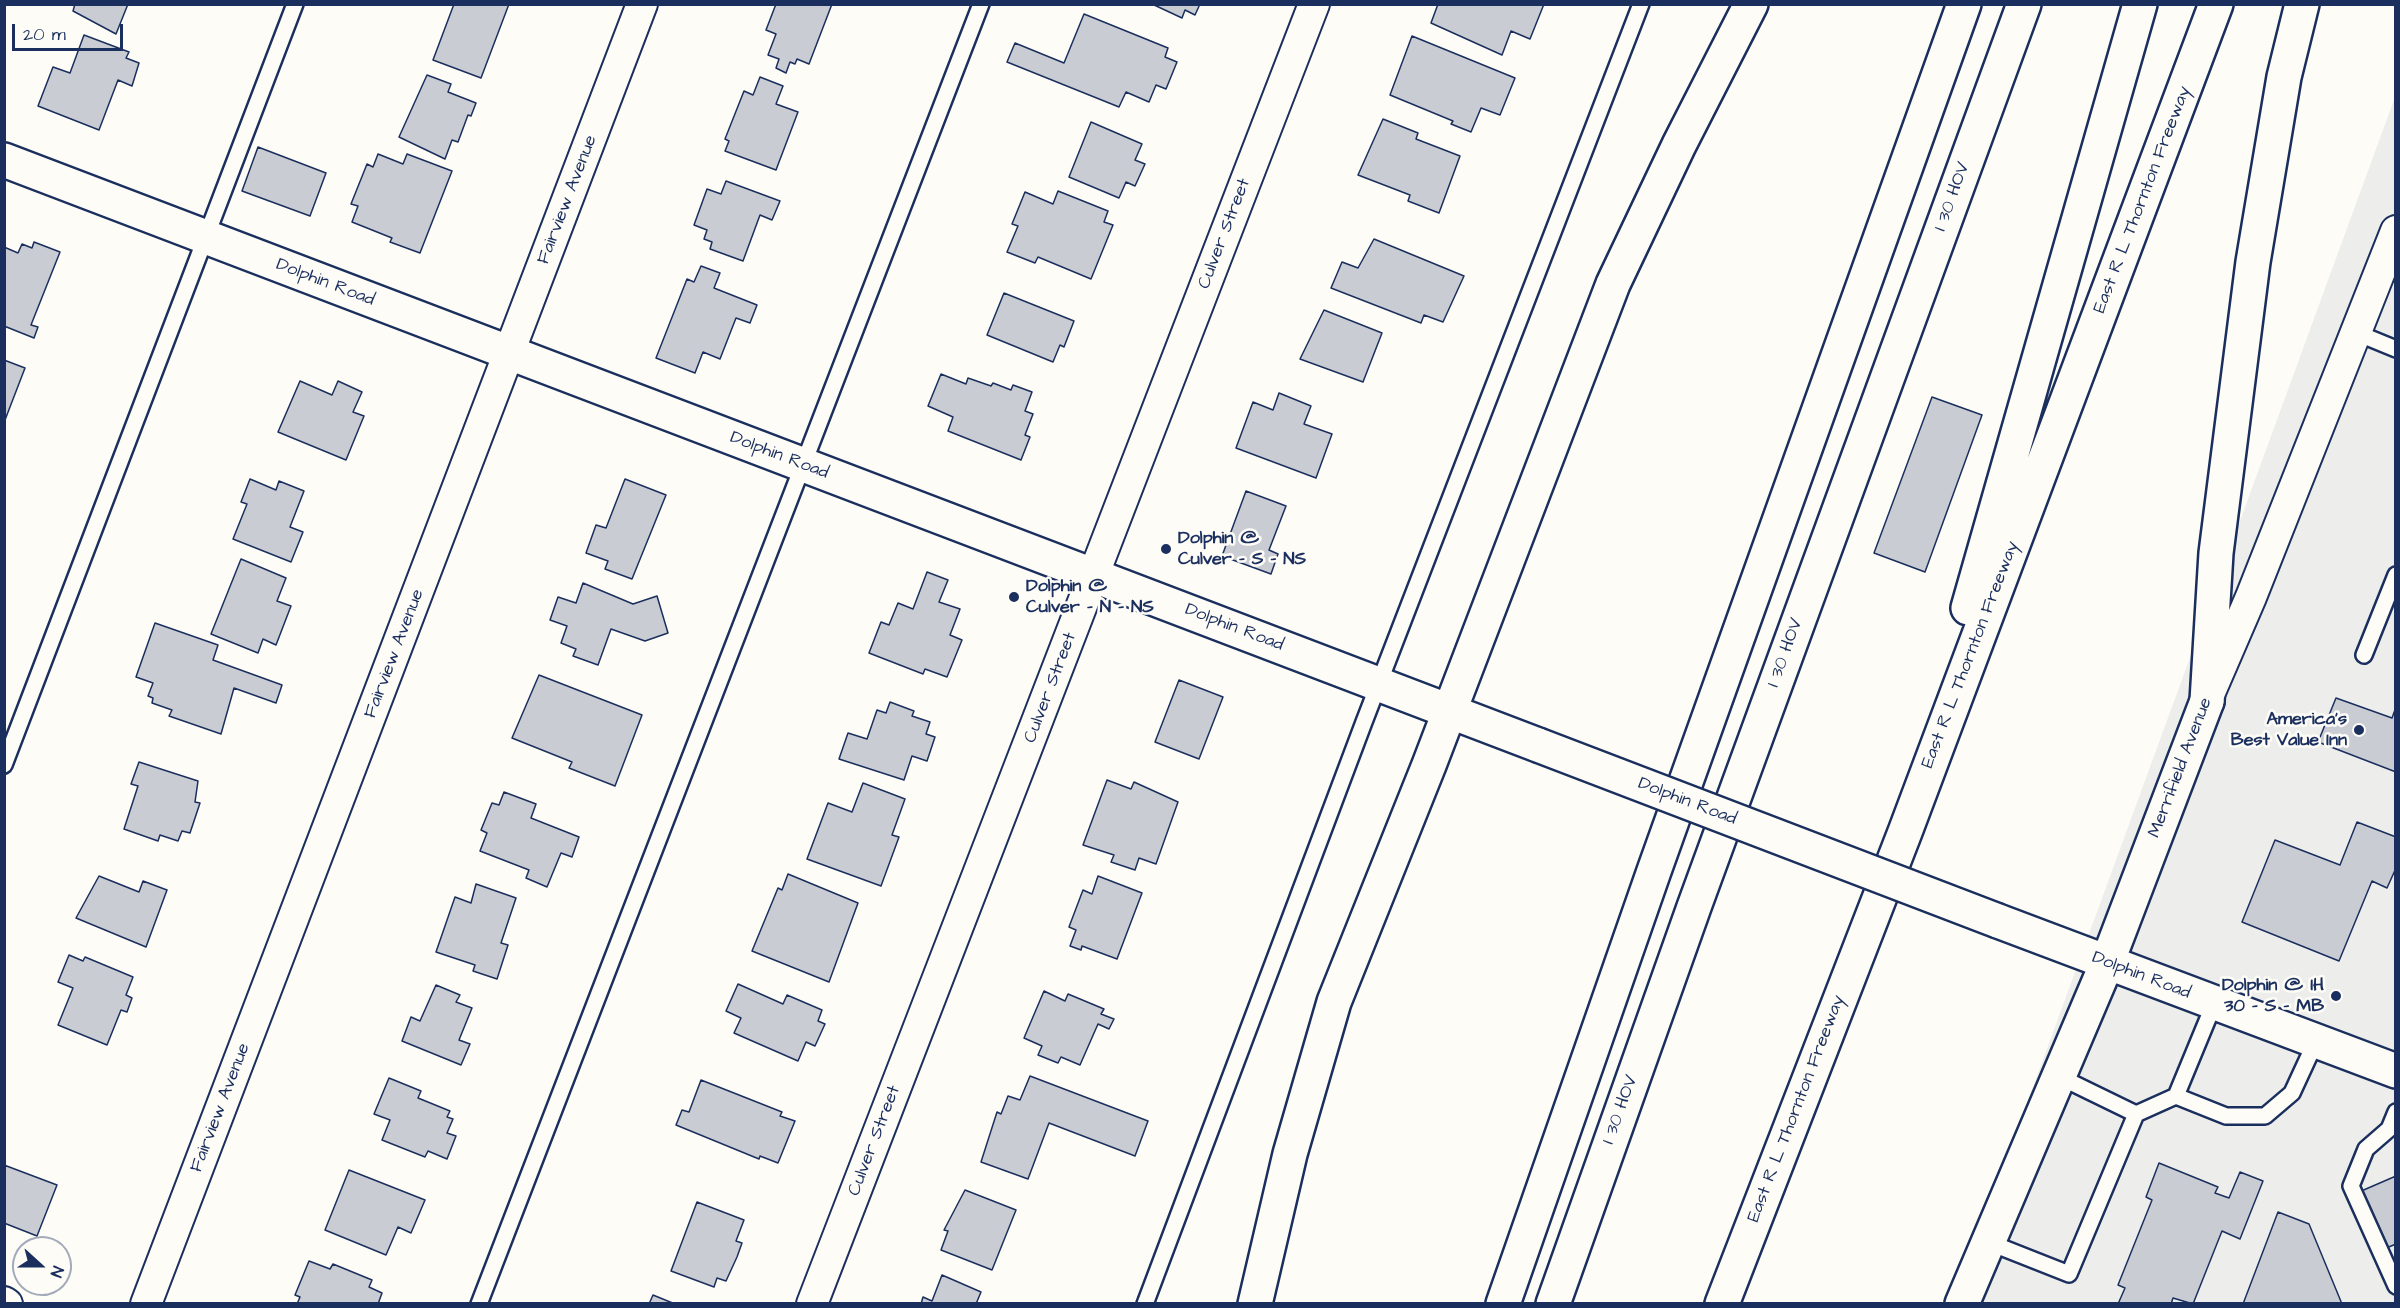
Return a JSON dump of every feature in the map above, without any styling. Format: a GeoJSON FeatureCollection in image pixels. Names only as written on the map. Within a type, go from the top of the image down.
{"type":"FeatureCollection","features":[{"type":"Feature","properties":{"kind":"main road"},"geometry":{"type":"LineString","coordinates":[[1256,1304],[1290,1154],[1334,1002],[1449,712],[1613,284],[1679,145],[1751,4]]}},
{"type":"Feature","properties":{"kind":"main road"},"geometry":{"type":"LineString","coordinates":[[1503,1304],[1654,871],[1964,4]]}},
{"type":"Feature","properties":{"kind":"main road"},"geometry":{"type":"LineString","coordinates":[[1876,249],[1987,4]]}},
{"type":"Feature","properties":{"kind":"main road","name":"I 30 HOV"},"geometry":{"type":"LineString","coordinates":[[1553,1304],[1694,907],[2024,4]]}},
{"type":"Feature","properties":{"kind":"main road"},"geometry":{"type":"LineString","coordinates":[[1905,832],[2140,4]]}},
{"type":"Feature","properties":{"kind":"main road","name":"East R L Thornton Freeway"},"geometry":{"type":"LineString","coordinates":[[1722,1304],[1905,832],[2216,4]]}},
{"type":"Feature","properties":{"kind":"main road"},"geometry":{"type":"LineString","coordinates":[[2207,701],[2216,553],[2253,262],[2284,77],[2302,4]]}},
{"type":"Feature","properties":{"kind":"main road","name":"Dolphin Road"},"geometry":{"type":"LineString","coordinates":[[4,160],[509,355],[1095,575],[2214,1004],[2396,1071]]}},
{"type":"Feature","properties":{"kind":"main road","name":"Merrifield Avenue"},"geometry":{"type":"LineString","coordinates":[[1962,1304],[2107,963],[2207,701]]}},
{"type":"Feature","properties":{"kind":"street","name":"Fairview Avenue"},"geometry":{"type":"LineString","coordinates":[[146,1304],[642,4]]}},
{"type":"Feature","properties":{"kind":"street","name":"Culver Street"},"geometry":{"type":"LineString","coordinates":[[813,1304],[1314,4]]}},
{"type":"Feature","properties":{"kind":"street","name":"Merrifield Avenue"},"geometry":{"type":"LineString","coordinates":[[2207,701],[2394,241]]}},
{"type":"Feature","properties":{"kind":"lane"},"geometry":{"type":"LineString","coordinates":[[4,765],[295,4]]}},
{"type":"Feature","properties":{"kind":"lane"},"geometry":{"type":"LineString","coordinates":[[479,1304],[805,465],[981,4]]}},
{"type":"Feature","properties":{"kind":"lane"},"geometry":{"type":"LineString","coordinates":[[1146,1304],[1379,685],[1641,4]]}},
{"type":"Feature","properties":{"kind":"lane"},"geometry":{"type":"LineString","coordinates":[[2357,333],[2396,349]]}},
{"type":"Feature","properties":{"kind":"lane"},"geometry":{"type":"LineString","coordinates":[[2364,655],[2396,575]]}},
{"type":"Feature","properties":{"kind":"lane"},"geometry":{"type":"LineString","coordinates":[[1988,1242],[2069,1274],[2136,1114],[2176,1096],[2214,1004]]}},
{"type":"Feature","properties":{"kind":"lane"},"geometry":{"type":"LineString","coordinates":[[2176,1096],[2226,1116],[2265,1116],[2292,1093],[2316,1041]]}},
{"type":"Feature","properties":{"kind":"lane"},"geometry":{"type":"LineString","coordinates":[[2060,1077],[2136,1114]]}},
{"type":"Feature","properties":{"kind":"lane"},"geometry":{"type":"LineString","coordinates":[[2394,1282],[2351,1186],[2367,1149],[2389,1129],[2396,1112]]}},
{"type":"Feature","properties":{"kind":"shaded area"},"geometry":{"type":"Polygon","coordinates":[[[2395,97],[2395,1303],[1954,1303],[2395,97]]]}},
{"type":"Feature","properties":{"kind":"building"},"geometry":{"type":"Polygon","coordinates":[[[75,4],[128,4],[116,34],[73,11],[75,4]]]}},
{"type":"Feature","properties":{"kind":"building"},"geometry":{"type":"Polygon","coordinates":[[[454,4],[509,4],[481,78],[433,60],[454,4]]]}},
{"type":"Feature","properties":{"kind":"building"},"geometry":{"type":"Polygon","coordinates":[[[776,4],[832,4],[809,64],[797,59],[795,64],[790,62],[786,73],[776,68],[779,59],[768,55],[776,34],[766,30],[776,4]]]}},
{"type":"Feature","properties":{"kind":"building"},"geometry":{"type":"Polygon","coordinates":[[[1152,4],[1200,4],[1195,15],[1185,10],[1182,18],[1152,4]]]}},
{"type":"Feature","properties":{"kind":"building"},"geometry":{"type":"Polygon","coordinates":[[[1438,4],[1544,4],[1530,39],[1511,31],[1502,55],[1431,23],[1438,4]]]}},
{"type":"Feature","properties":{"kind":"building"},"geometry":{"type":"Polygon","coordinates":[[[1084,14],[1168,48],[1165,57],[1177,62],[1166,89],[1156,85],[1149,102],[1126,92],[1119,107],[1007,62],[1015,43],[1064,63],[1084,14]]]}},
{"type":"Feature","properties":{"kind":"building"},"geometry":{"type":"Polygon","coordinates":[[[84,35],[129,52],[126,58],[139,63],[132,86],[118,80],[99,130],[38,106],[53,67],[70,73],[84,35]]]}},
{"type":"Feature","properties":{"kind":"building"},"geometry":{"type":"Polygon","coordinates":[[[1412,36],[1515,78],[1500,115],[1481,108],[1471,132],[1451,124],[1453,121],[1390,95],[1412,36]]]}},
{"type":"Feature","properties":{"kind":"building"},"geometry":{"type":"Polygon","coordinates":[[[427,75],[451,84],[448,92],[476,103],[471,116],[468,115],[458,142],[452,140],[445,159],[399,137],[427,75]]]}},
{"type":"Feature","properties":{"kind":"building"},"geometry":{"type":"Polygon","coordinates":[[[760,77],[783,86],[776,104],[798,112],[776,170],[725,151],[729,141],[725,139],[744,91],[753,95],[760,77]]]}},
{"type":"Feature","properties":{"kind":"building"},"geometry":{"type":"Polygon","coordinates":[[[1383,119],[1418,133],[1416,139],[1460,156],[1439,213],[1408,201],[1410,195],[1358,175],[1383,119]]]}},
{"type":"Feature","properties":{"kind":"building"},"geometry":{"type":"Polygon","coordinates":[[[1091,122],[1142,144],[1135,160],[1145,164],[1135,186],[1126,182],[1119,198],[1069,177],[1091,122]]]}},
{"type":"Feature","properties":{"kind":"building"},"geometry":{"type":"Polygon","coordinates":[[[258,147],[326,173],[310,216],[242,191],[258,147]]]}},
{"type":"Feature","properties":{"kind":"building"},"geometry":{"type":"Polygon","coordinates":[[[378,154],[403,164],[407,154],[452,171],[420,253],[390,242],[392,238],[352,222],[358,206],[351,204],[367,164],[373,167],[378,154]]]}},
{"type":"Feature","properties":{"kind":"building"},"geometry":{"type":"Polygon","coordinates":[[[726,181],[780,201],[772,220],[760,215],[743,261],[710,249],[712,242],[704,239],[707,230],[694,225],[707,189],[721,194],[726,181]]]}},
{"type":"Feature","properties":{"kind":"building"},"geometry":{"type":"Polygon","coordinates":[[[1058,191],[1108,211],[1104,222],[1113,225],[1091,279],[1038,257],[1035,263],[1007,252],[1018,226],[1012,224],[1025,192],[1053,204],[1058,191]]]}},
{"type":"Feature","properties":{"kind":"building"},"geometry":{"type":"Polygon","coordinates":[[[1374,239],[1464,276],[1443,322],[1424,315],[1421,323],[1331,288],[1342,262],[1358,268],[1374,239]]]}},
{"type":"Feature","properties":{"kind":"building"},"geometry":{"type":"Polygon","coordinates":[[[34,242],[60,252],[31,325],[38,327],[34,338],[4,326],[4,247],[18,253],[22,244],[32,248],[34,242]]]}},
{"type":"Feature","properties":{"kind":"building"},"geometry":{"type":"Polygon","coordinates":[[[701,266],[720,273],[714,288],[757,305],[750,323],[736,318],[720,359],[703,352],[695,373],[656,358],[687,279],[694,282],[701,266]]]}},
{"type":"Feature","properties":{"kind":"building"},"geometry":{"type":"Polygon","coordinates":[[[1004,293],[1074,321],[1064,347],[1060,345],[1053,362],[987,335],[1004,293]]]}},
{"type":"Feature","properties":{"kind":"building"},"geometry":{"type":"Polygon","coordinates":[[[1324,310],[1382,333],[1363,382],[1300,359],[1324,310]]]}},
{"type":"Feature","properties":{"kind":"building"},"geometry":{"type":"Polygon","coordinates":[[[4,360],[25,368],[5,420],[4,420],[4,360]]]}},
{"type":"Feature","properties":{"kind":"building"},"geometry":{"type":"Polygon","coordinates":[[[941,374],[966,384],[968,378],[991,386],[993,383],[1011,390],[1013,385],[1032,392],[1025,411],[1033,414],[1025,435],[1030,437],[1021,460],[948,431],[953,417],[928,406],[941,374]]]}},
{"type":"Feature","properties":{"kind":"building"},"geometry":{"type":"Polygon","coordinates":[[[300,381],[332,395],[338,381],[362,392],[353,412],[364,416],[346,460],[278,432],[300,381]]]}},
{"type":"Feature","properties":{"kind":"building"},"geometry":{"type":"Polygon","coordinates":[[[1279,393],[1311,406],[1304,424],[1332,434],[1316,478],[1236,448],[1253,402],[1273,410],[1279,393]]]}},
{"type":"Feature","properties":{"kind":"building"},"geometry":{"type":"Polygon","coordinates":[[[1932,397],[1982,415],[1925,572],[1874,553],[1932,397]]]}},
{"type":"Feature","properties":{"kind":"building"},"geometry":{"type":"Polygon","coordinates":[[[250,479],[276,490],[279,481],[304,491],[290,527],[303,532],[291,562],[233,539],[247,504],[241,502],[250,479]]]}},
{"type":"Feature","properties":{"kind":"building"},"geometry":{"type":"Polygon","coordinates":[[[625,479],[666,495],[632,579],[605,569],[608,561],[586,553],[596,525],[606,528],[625,479]]]}},
{"type":"Feature","properties":{"kind":"building"},"geometry":{"type":"Polygon","coordinates":[[[1246,491],[1286,506],[1269,550],[1278,554],[1271,574],[1222,556],[1246,491]]]}},
{"type":"Feature","properties":{"kind":"building"},"geometry":{"type":"Polygon","coordinates":[[[241,559],[286,578],[277,601],[291,606],[276,645],[263,639],[258,653],[211,634],[241,559]]]}},
{"type":"Feature","properties":{"kind":"building"},"geometry":{"type":"Polygon","coordinates":[[[927,572],[948,580],[939,602],[960,609],[950,635],[962,640],[947,677],[925,669],[923,674],[869,653],[881,622],[889,625],[898,603],[913,609],[927,572]]]}},
{"type":"Feature","properties":{"kind":"building"},"geometry":{"type":"Polygon","coordinates":[[[583,583],[633,604],[657,596],[668,633],[645,641],[611,629],[598,665],[573,656],[576,649],[561,643],[567,626],[550,620],[558,597],[576,603],[583,583]]]}},
{"type":"Feature","properties":{"kind":"building"},"geometry":{"type":"Polygon","coordinates":[[[155,623],[218,645],[213,660],[282,685],[276,703],[234,688],[221,734],[169,716],[172,710],[152,703],[153,698],[148,696],[153,683],[136,677],[155,623]]]}},
{"type":"Feature","properties":{"kind":"building"},"geometry":{"type":"Polygon","coordinates":[[[539,675],[642,715],[615,786],[569,768],[572,762],[512,738],[539,675]]]}},
{"type":"Feature","properties":{"kind":"building"},"geometry":{"type":"Polygon","coordinates":[[[1179,680],[1223,697],[1199,759],[1155,742],[1179,680]]]}},
{"type":"Feature","properties":{"kind":"building","name":"America's Best Value Inn"},"geometry":{"type":"Polygon","coordinates":[[[2336,698],[2392,718],[2396,707],[2396,772],[2318,742],[2336,698]]]}},
{"type":"Feature","properties":{"kind":"building"},"geometry":{"type":"Polygon","coordinates":[[[890,702],[914,711],[912,716],[930,722],[926,734],[935,737],[927,761],[912,756],[904,780],[839,759],[848,733],[867,739],[877,710],[886,713],[890,702]]]}},
{"type":"Feature","properties":{"kind":"building"},"geometry":{"type":"Polygon","coordinates":[[[139,762],[198,781],[195,802],[200,803],[190,833],[182,831],[178,841],[160,835],[158,841],[124,829],[138,786],[131,784],[139,762]]]}},
{"type":"Feature","properties":{"kind":"building"},"geometry":{"type":"Polygon","coordinates":[[[1107,780],[1131,789],[1134,782],[1178,802],[1156,864],[1139,858],[1135,870],[1111,862],[1114,855],[1083,845],[1107,780]]]}},
{"type":"Feature","properties":{"kind":"building"},"geometry":{"type":"Polygon","coordinates":[[[863,783],[905,799],[892,835],[899,837],[881,886],[807,859],[828,803],[852,812],[863,783]]]}},
{"type":"Feature","properties":{"kind":"building"},"geometry":{"type":"Polygon","coordinates":[[[504,792],[536,804],[531,818],[579,837],[572,857],[561,853],[547,887],[526,878],[529,870],[480,851],[487,833],[481,830],[492,803],[499,805],[504,792]]]}},
{"type":"Feature","properties":{"kind":"building"},"geometry":{"type":"Polygon","coordinates":[[[2357,822],[2396,837],[2396,868],[2387,888],[2372,881],[2339,961],[2242,922],[2275,840],[2340,865],[2357,822]]]}},
{"type":"Feature","properties":{"kind":"building"},"geometry":{"type":"Polygon","coordinates":[[[788,874],[858,903],[829,982],[752,951],[778,888],[782,890],[788,874]]]}},
{"type":"Feature","properties":{"kind":"building"},"geometry":{"type":"Polygon","coordinates":[[[99,876],[139,892],[143,881],[167,890],[146,947],[76,918],[99,876]]]}},
{"type":"Feature","properties":{"kind":"building"},"geometry":{"type":"Polygon","coordinates":[[[1098,876],[1142,893],[1117,959],[1082,946],[1081,950],[1070,946],[1076,930],[1069,927],[1083,890],[1092,894],[1098,876]]]}},
{"type":"Feature","properties":{"kind":"building"},"geometry":{"type":"Polygon","coordinates":[[[476,884],[516,898],[501,943],[508,945],[497,979],[473,971],[475,965],[436,952],[455,897],[471,903],[476,884]]]}},
{"type":"Feature","properties":{"kind":"building"},"geometry":{"type":"Polygon","coordinates":[[[69,955],[83,961],[85,957],[133,977],[126,995],[132,998],[127,1012],[121,1010],[107,1045],[58,1025],[73,988],[58,982],[69,955]]]}},
{"type":"Feature","properties":{"kind":"building"},"geometry":{"type":"Polygon","coordinates":[[[738,984],[783,1004],[787,995],[822,1010],[818,1021],[825,1024],[815,1046],[806,1042],[798,1061],[734,1033],[741,1018],[726,1011],[738,984]]]}},
{"type":"Feature","properties":{"kind":"building"},"geometry":{"type":"Polygon","coordinates":[[[436,985],[460,995],[456,1002],[472,1008],[459,1040],[470,1044],[461,1065],[402,1041],[411,1017],[420,1021],[436,985]]]}},
{"type":"Feature","properties":{"kind":"building"},"geometry":{"type":"Polygon","coordinates":[[[1044,991],[1065,1001],[1068,994],[1104,1009],[1101,1014],[1114,1019],[1109,1029],[1098,1024],[1080,1065],[1061,1057],[1058,1063],[1038,1055],[1042,1046],[1024,1038],[1044,991]]]}},
{"type":"Feature","properties":{"kind":"building"},"geometry":{"type":"Polygon","coordinates":[[[1030,1076],[1148,1121],[1135,1156],[1049,1123],[1028,1179],[981,1162],[997,1112],[1001,1114],[1008,1096],[1020,1100],[1030,1076]]]}},
{"type":"Feature","properties":{"kind":"building"},"geometry":{"type":"Polygon","coordinates":[[[389,1078],[421,1091],[418,1098],[450,1111],[447,1117],[453,1119],[447,1133],[456,1136],[447,1159],[428,1151],[425,1157],[382,1140],[390,1120],[374,1114],[389,1078]]]}},
{"type":"Feature","properties":{"kind":"building"},"geometry":{"type":"Polygon","coordinates":[[[701,1080],[782,1112],[780,1116],[795,1121],[778,1163],[760,1156],[759,1159],[676,1125],[682,1110],[689,1112],[701,1080]]]}},
{"type":"Feature","properties":{"kind":"building"},"geometry":{"type":"Polygon","coordinates":[[[2159,1163],[2218,1187],[2215,1193],[2229,1198],[2240,1172],[2263,1181],[2240,1239],[2222,1231],[2193,1304],[2173,1298],[2171,1304],[2118,1304],[2125,1288],[2118,1285],[2152,1200],[2146,1197],[2159,1163]]]}},
{"type":"Feature","properties":{"kind":"building"},"geometry":{"type":"Polygon","coordinates":[[[4,1165],[57,1185],[37,1236],[4,1223],[4,1165]]]}},
{"type":"Feature","properties":{"kind":"building"},"geometry":{"type":"Polygon","coordinates":[[[349,1170],[425,1200],[411,1233],[398,1227],[386,1255],[325,1230],[349,1170]]]}},
{"type":"Feature","properties":{"kind":"building"},"geometry":{"type":"Polygon","coordinates":[[[2396,1176],[2396,1244],[2384,1249],[2359,1192],[2396,1176]]]}},
{"type":"Feature","properties":{"kind":"building"},"geometry":{"type":"Polygon","coordinates":[[[965,1190],[1016,1210],[992,1270],[941,1250],[948,1231],[944,1230],[965,1190]]]}},
{"type":"Feature","properties":{"kind":"building"},"geometry":{"type":"Polygon","coordinates":[[[697,1202],[744,1220],[736,1241],[742,1243],[737,1257],[726,1281],[717,1278],[714,1287],[671,1271],[697,1202]]]}},
{"type":"Feature","properties":{"kind":"building"},"geometry":{"type":"Polygon","coordinates":[[[2278,1212],[2309,1224],[2342,1304],[2243,1304],[2278,1212]]]}},
{"type":"Feature","properties":{"kind":"building"},"geometry":{"type":"Polygon","coordinates":[[[309,1261],[330,1269],[333,1264],[372,1280],[369,1287],[382,1293],[378,1304],[297,1304],[300,1297],[295,1295],[309,1261]]]}},
{"type":"Feature","properties":{"kind":"building"},"geometry":{"type":"Polygon","coordinates":[[[942,1275],[981,1292],[976,1304],[921,1304],[923,1297],[932,1301],[942,1275]]]}},
{"type":"Feature","properties":{"kind":"building"},"geometry":{"type":"Polygon","coordinates":[[[653,1295],[675,1304],[649,1304],[653,1295]]]}},
{"type":"Feature","properties":{"kind":"place","name":"Dolphin @ Culver - S - NS"},"geometry":{"type":"Point","coordinates":[1166,549]}},
{"type":"Feature","properties":{"kind":"place","name":"Dolphin @ Culver - N - NS"},"geometry":{"type":"Point","coordinates":[1014,597]}},
{"type":"Feature","properties":{"kind":"place","name":"America's Best Value Inn"},"geometry":{"type":"Point","coordinates":[2359,730]}},
{"type":"Feature","properties":{"kind":"place","name":"Dolphin @ IH 30 - S - MB"},"geometry":{"type":"Point","coordinates":[2336,996]}}]}
